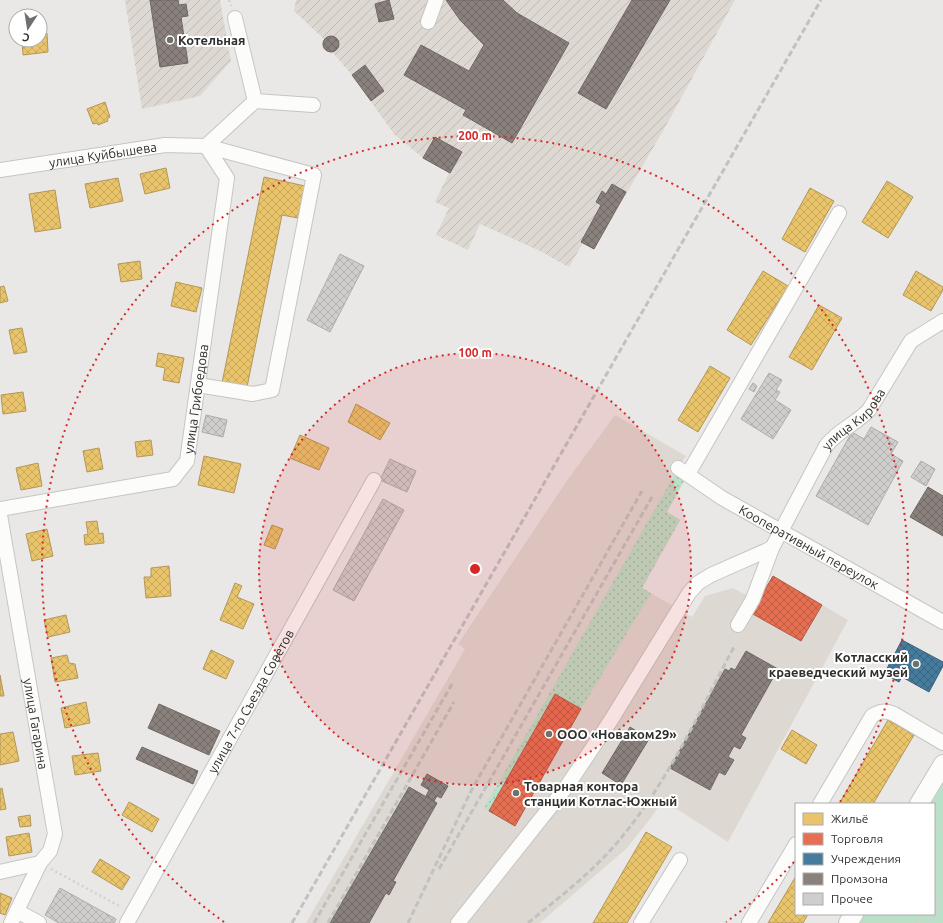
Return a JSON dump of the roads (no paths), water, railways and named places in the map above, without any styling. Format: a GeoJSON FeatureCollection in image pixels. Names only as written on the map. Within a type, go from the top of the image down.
{"type":"FeatureCollection","features":[{"type":"Feature","properties":{"kind":"main road"},"geometry":{"type":"LineString","coordinates":[[920,803],[943,764]]}},
{"type":"Feature","properties":{"kind":"street"},"geometry":{"type":"LineString","coordinates":[[428,22],[436,0]]}},
{"type":"Feature","properties":{"kind":"street"},"geometry":{"type":"LineString","coordinates":[[235,18],[255,101]]}},
{"type":"Feature","properties":{"kind":"street"},"geometry":{"type":"LineString","coordinates":[[206,146],[255,101],[313,105]]}},
{"type":"Feature","properties":{"kind":"street","name":"улица Куйбышева"},"geometry":{"type":"LineString","coordinates":[[0,170],[165,145],[206,146],[314,175],[272,390],[253,394],[198,385]]}},
{"type":"Feature","properties":{"kind":"street","name":"улица Грибоедова"},"geometry":{"type":"LineString","coordinates":[[0,510],[173,479],[187,461],[228,178],[206,146]]}},
{"type":"Feature","properties":{"kind":"street","name":"Кооперативный переулок"},"geometry":{"type":"LineString","coordinates":[[839,213],[683,471],[722,498],[943,622]]}},
{"type":"Feature","properties":{"kind":"street","name":"улица Кирова"},"geometry":{"type":"LineString","coordinates":[[738,625],[753,599],[772,548],[826,446],[833,437],[860,419],[869,410],[911,341],[943,321]]}},
{"type":"Feature","properties":{"kind":"street","name":"улица 7-го Съезда Советов"},"geometry":{"type":"LineString","coordinates":[[126,923],[374,480]]}},
{"type":"Feature","properties":{"kind":"street","name":"улица Гагарина"},"geometry":{"type":"LineString","coordinates":[[0,515],[55,834],[50,851],[40,863],[14,917]]}},
{"type":"Feature","properties":{"kind":"street"},"geometry":{"type":"LineString","coordinates":[[458,923],[567,786],[611,720],[689,593],[698,583],[711,575],[772,548]]}},
{"type":"Feature","properties":{"kind":"street"},"geometry":{"type":"LineString","coordinates":[[821,803],[872,716],[879,712],[886,711],[894,714],[943,743]]}},
{"type":"Feature","properties":{"kind":"street"},"geometry":{"type":"LineString","coordinates":[[749,923],[795,846]]}},
{"type":"Feature","properties":{"kind":"street"},"geometry":{"type":"LineString","coordinates":[[643,922],[680,860]]}},
{"type":"Feature","properties":{"kind":"street"},"geometry":{"type":"LineString","coordinates":[[0,872],[40,863]]}},
{"type":"Feature","properties":{"kind":"street"},"geometry":{"type":"LineString","coordinates":[[14,917],[39,923]]}},
{"type":"Feature","properties":{"kind":"railway"},"geometry":{"type":"LineString","coordinates":[[292,923],[821,0]]}},
{"type":"Feature","properties":{"kind":"railway"},"geometry":{"type":"LineString","coordinates":[[408,923],[471,791],[642,491]]}},
{"type":"Feature","properties":{"kind":"railway"},"geometry":{"type":"LineString","coordinates":[[439,869],[652,497]]}},
{"type":"Feature","properties":{"kind":"railway"},"geometry":{"type":"LineString","coordinates":[[528,923],[579,881],[603,858],[642,811],[671,765],[735,645]]}},
{"type":"Feature","properties":{"kind":"railway"},"geometry":{"type":"LineString","coordinates":[[314,923],[452,684]]}},
{"type":"Feature","properties":{"kind":"railway"},"geometry":{"type":"LineString","coordinates":[[328,923],[454,702]]}},
{"type":"Feature","properties":{"kind":"place","name":"Котельная"},"geometry":{"type":"Point","coordinates":[170,40]}},
{"type":"Feature","properties":{"kind":"place","name":"Котласский краеведческий музей"},"geometry":{"type":"Point","coordinates":[916,664]}},
{"type":"Feature","properties":{"kind":"place","name":"ООО «Новаком29»"},"geometry":{"type":"Point","coordinates":[549,734]}},
{"type":"Feature","properties":{"kind":"place","name":"Товарная контора станции Котлас-Южный"},"geometry":{"type":"Point","coordinates":[516,793]}}]}
